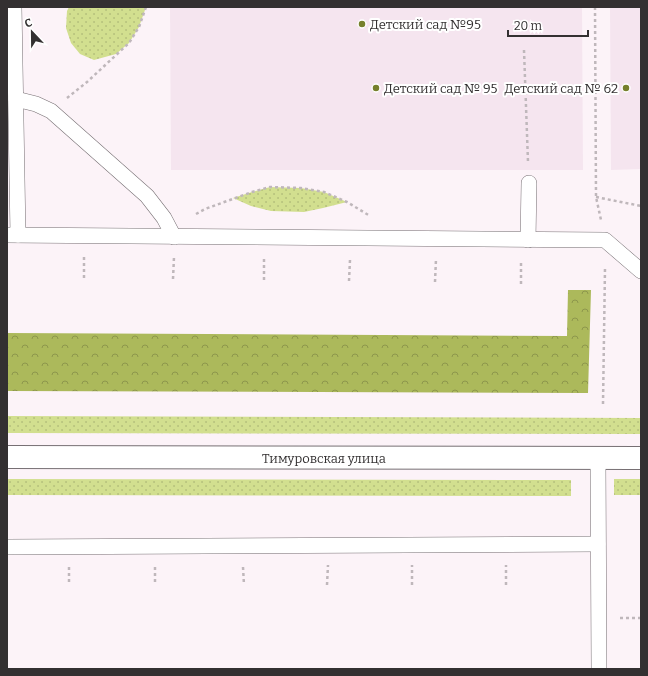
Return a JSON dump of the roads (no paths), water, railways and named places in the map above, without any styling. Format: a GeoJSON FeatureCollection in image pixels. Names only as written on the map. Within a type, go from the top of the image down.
{"type":"FeatureCollection","features":[{"type":"Feature","properties":{"kind":"street","name":"Тимуровская улица"},"geometry":{"type":"LineString","coordinates":[[7,457],[641,458]]}},
{"type":"Feature","properties":{"kind":"lane"},"geometry":{"type":"LineString","coordinates":[[14,7],[16,99],[13,235],[605,240],[641,271]]}},
{"type":"Feature","properties":{"kind":"lane"},"geometry":{"type":"LineString","coordinates":[[16,99],[36,104],[51,111],[147,196],[164,218],[174,237]]}},
{"type":"Feature","properties":{"kind":"lane"},"geometry":{"type":"LineString","coordinates":[[528,240],[529,183]]}},
{"type":"Feature","properties":{"kind":"lane"},"geometry":{"type":"LineString","coordinates":[[598,458],[599,669]]}},
{"type":"Feature","properties":{"kind":"lane"},"geometry":{"type":"LineString","coordinates":[[7,547],[598,544]]}},
{"type":"Feature","properties":{"kind":"place","name":"Детский сад №95"},"geometry":{"type":"Point","coordinates":[362,24]}},
{"type":"Feature","properties":{"kind":"place","name":"Детский сад № 95"},"geometry":{"type":"Point","coordinates":[376,88]}},
{"type":"Feature","properties":{"kind":"place","name":"Детский сад № 62"},"geometry":{"type":"Point","coordinates":[626,88]}}]}
